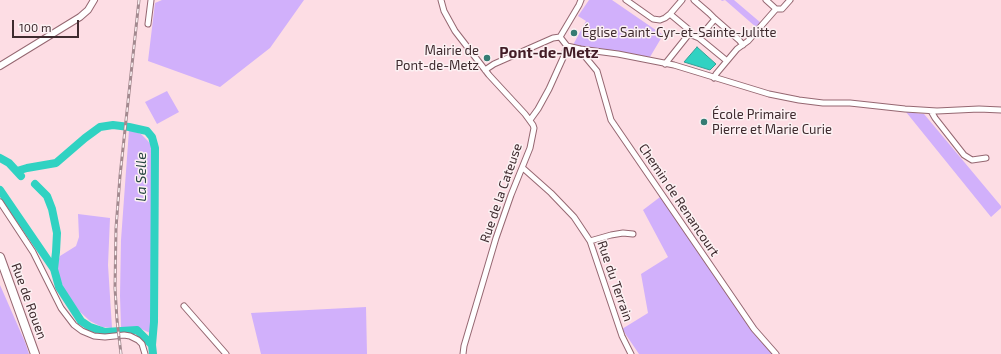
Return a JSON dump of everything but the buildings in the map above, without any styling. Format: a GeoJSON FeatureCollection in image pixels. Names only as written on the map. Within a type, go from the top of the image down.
{"type":"FeatureCollection","features":[{"type":"Feature","properties":{"kind":"main road","name":"Rue de Rouen"},"geometry":{"type":"LineString","coordinates":[[0,257],[35,354]]}},
{"type":"Feature","properties":{"kind":"street"},"geometry":{"type":"LineString","coordinates":[[0,66],[82,15],[88,10],[94,0]]}},
{"type":"Feature","properties":{"kind":"street"},"geometry":{"type":"LineString","coordinates":[[148,24],[151,0]]}},
{"type":"Feature","properties":{"kind":"street"},"geometry":{"type":"LineString","coordinates":[[441,0],[447,16],[455,30],[485,70],[530,120],[549,89],[567,46]]}},
{"type":"Feature","properties":{"kind":"street"},"geometry":{"type":"LineString","coordinates":[[560,37],[581,0]]}},
{"type":"Feature","properties":{"kind":"street"},"geometry":{"type":"LineString","coordinates":[[628,1],[653,19],[660,20],[670,14],[682,0]]}},
{"type":"Feature","properties":{"kind":"street"},"geometry":{"type":"LineString","coordinates":[[694,0],[709,13],[714,20],[739,40],[742,45]]}},
{"type":"Feature","properties":{"kind":"street"},"geometry":{"type":"LineString","coordinates":[[766,0],[776,9],[782,9],[790,0]]}},
{"type":"Feature","properties":{"kind":"street"},"geometry":{"type":"LineString","coordinates":[[714,78],[726,61],[748,41],[776,9]]}},
{"type":"Feature","properties":{"kind":"street"},"geometry":{"type":"LineString","coordinates":[[670,14],[688,29],[690,34],[699,38],[726,61]]}},
{"type":"Feature","properties":{"kind":"street"},"geometry":{"type":"LineString","coordinates":[[699,38],[714,20]]}},
{"type":"Feature","properties":{"kind":"street"},"geometry":{"type":"LineString","coordinates":[[665,64],[690,34]]}},
{"type":"Feature","properties":{"kind":"street"},"geometry":{"type":"LineString","coordinates":[[485,70],[494,64],[516,54],[553,38],[560,37]]}},
{"type":"Feature","properties":{"kind":"street"},"geometry":{"type":"LineString","coordinates":[[560,37],[567,46],[674,65],[769,94],[799,100],[823,103],[850,103],[931,111],[1001,110]]}},
{"type":"Feature","properties":{"kind":"street","name":"Chemin de Renancourt"},"geometry":{"type":"LineString","coordinates":[[580,49],[597,71],[611,120],[754,328],[776,354]]}},
{"type":"Feature","properties":{"kind":"street"},"geometry":{"type":"LineString","coordinates":[[931,111],[964,155],[972,160],[986,158]]}},
{"type":"Feature","properties":{"kind":"street","name":"Rue de la Cateuse"},"geometry":{"type":"LineString","coordinates":[[463,354],[464,346],[496,238],[530,148],[534,128],[530,120]]}},
{"type":"Feature","properties":{"kind":"street","name":"Rue du Terrain"},"geometry":{"type":"LineString","coordinates":[[522,169],[524,169],[565,207],[574,217],[590,241],[622,336],[630,354]]}},
{"type":"Feature","properties":{"kind":"street"},"geometry":{"type":"LineString","coordinates":[[0,202],[34,252],[61,308],[71,322],[82,331],[94,336],[130,336],[142,344],[146,354]]}},
{"type":"Feature","properties":{"kind":"street"},"geometry":{"type":"LineString","coordinates":[[590,241],[623,233],[633,234]]}},
{"type":"Feature","properties":{"kind":"street"},"geometry":{"type":"LineString","coordinates":[[184,306],[226,354]]}},
{"type":"Feature","properties":{"kind":"shaded area"},"geometry":{"type":"Polygon","coordinates":[[[162,0],[304,0],[270,48],[220,87],[148,61],[155,3],[162,0]]]}},
{"type":"Feature","properties":{"kind":"shaded area"},"geometry":{"type":"Polygon","coordinates":[[[589,0],[612,0],[663,35],[650,57],[573,45],[586,21],[578,16],[589,0]]]}},
{"type":"Feature","properties":{"kind":"shaded area"},"geometry":{"type":"Polygon","coordinates":[[[725,0],[734,0],[761,23],[757,28],[725,0]]]}},
{"type":"Feature","properties":{"kind":"shaded area"},"geometry":{"type":"Polygon","coordinates":[[[697,47],[716,64],[710,70],[684,62],[697,47]]]}},
{"type":"Feature","properties":{"kind":"shaded area"},"geometry":{"type":"Polygon","coordinates":[[[167,91],[179,112],[157,124],[145,102],[167,91]]]}},
{"type":"Feature","properties":{"kind":"shaded area"},"geometry":{"type":"Polygon","coordinates":[[[906,112],[924,114],[1001,206],[1001,208],[991,217],[906,112]]]}},
{"type":"Feature","properties":{"kind":"shaded area"},"geometry":{"type":"Polygon","coordinates":[[[129,130],[141,134],[153,148],[150,333],[137,327],[121,327],[121,240],[129,130]]]}},
{"type":"Feature","properties":{"kind":"shaded area"},"geometry":{"type":"Polygon","coordinates":[[[664,194],[762,335],[780,354],[639,354],[622,329],[648,313],[641,274],[668,257],[643,210],[664,194]]]}},
{"type":"Feature","properties":{"kind":"shaded area"},"geometry":{"type":"Polygon","coordinates":[[[78,214],[110,218],[108,265],[112,328],[102,327],[90,321],[79,311],[64,289],[56,268],[60,256],[76,246],[79,237],[78,214]]]}},
{"type":"Feature","properties":{"kind":"shaded area"},"geometry":{"type":"Polygon","coordinates":[[[0,285],[25,342],[29,354],[0,354],[0,285]]]}},
{"type":"Feature","properties":{"kind":"shaded area"},"geometry":{"type":"Polygon","coordinates":[[[366,307],[367,354],[261,354],[251,313],[366,307]]]}},
{"type":"Feature","properties":{"kind":"waterway","name":"La Selle"},"geometry":{"type":"LineString","coordinates":[[17,171],[56,163],[100,127],[113,125],[129,127],[147,131],[152,137],[155,148],[154,322],[152,345]]}},
{"type":"Feature","properties":{"kind":"waterway","name":"La Selle"},"geometry":{"type":"LineString","coordinates":[[0,158],[9,163],[21,176]]}},
{"type":"Feature","properties":{"kind":"waterway","name":"La Selle"},"geometry":{"type":"LineString","coordinates":[[35,184],[47,196],[52,209],[57,233],[54,269]]}},
{"type":"Feature","properties":{"kind":"waterway","name":"La Selle"},"geometry":{"type":"LineString","coordinates":[[0,190],[54,269],[59,287],[81,321],[90,327],[105,332],[137,330],[152,345],[153,354]]}},
{"type":"Feature","properties":{"kind":"railway"},"geometry":{"type":"LineString","coordinates":[[121,354],[115,288],[116,228],[120,176],[139,0]]}},
{"type":"Feature","properties":{"kind":"place","name":"Église Saint-Cyr-et-Sainte-Julitte"},"geometry":{"type":"Point","coordinates":[574,33]}},
{"type":"Feature","properties":{"kind":"place","name":"Mairie de Pont-de-Metz"},"geometry":{"type":"Point","coordinates":[487,58]}},
{"type":"Feature","properties":{"kind":"place","name":"École Primaire Pierre et Marie Curie"},"geometry":{"type":"Point","coordinates":[704,122]}},
{"type":"Feature","properties":{"kind":"district","name":"Pont-de-Metz"},"geometry":{"type":"Point","coordinates":[549,53]}}]}
